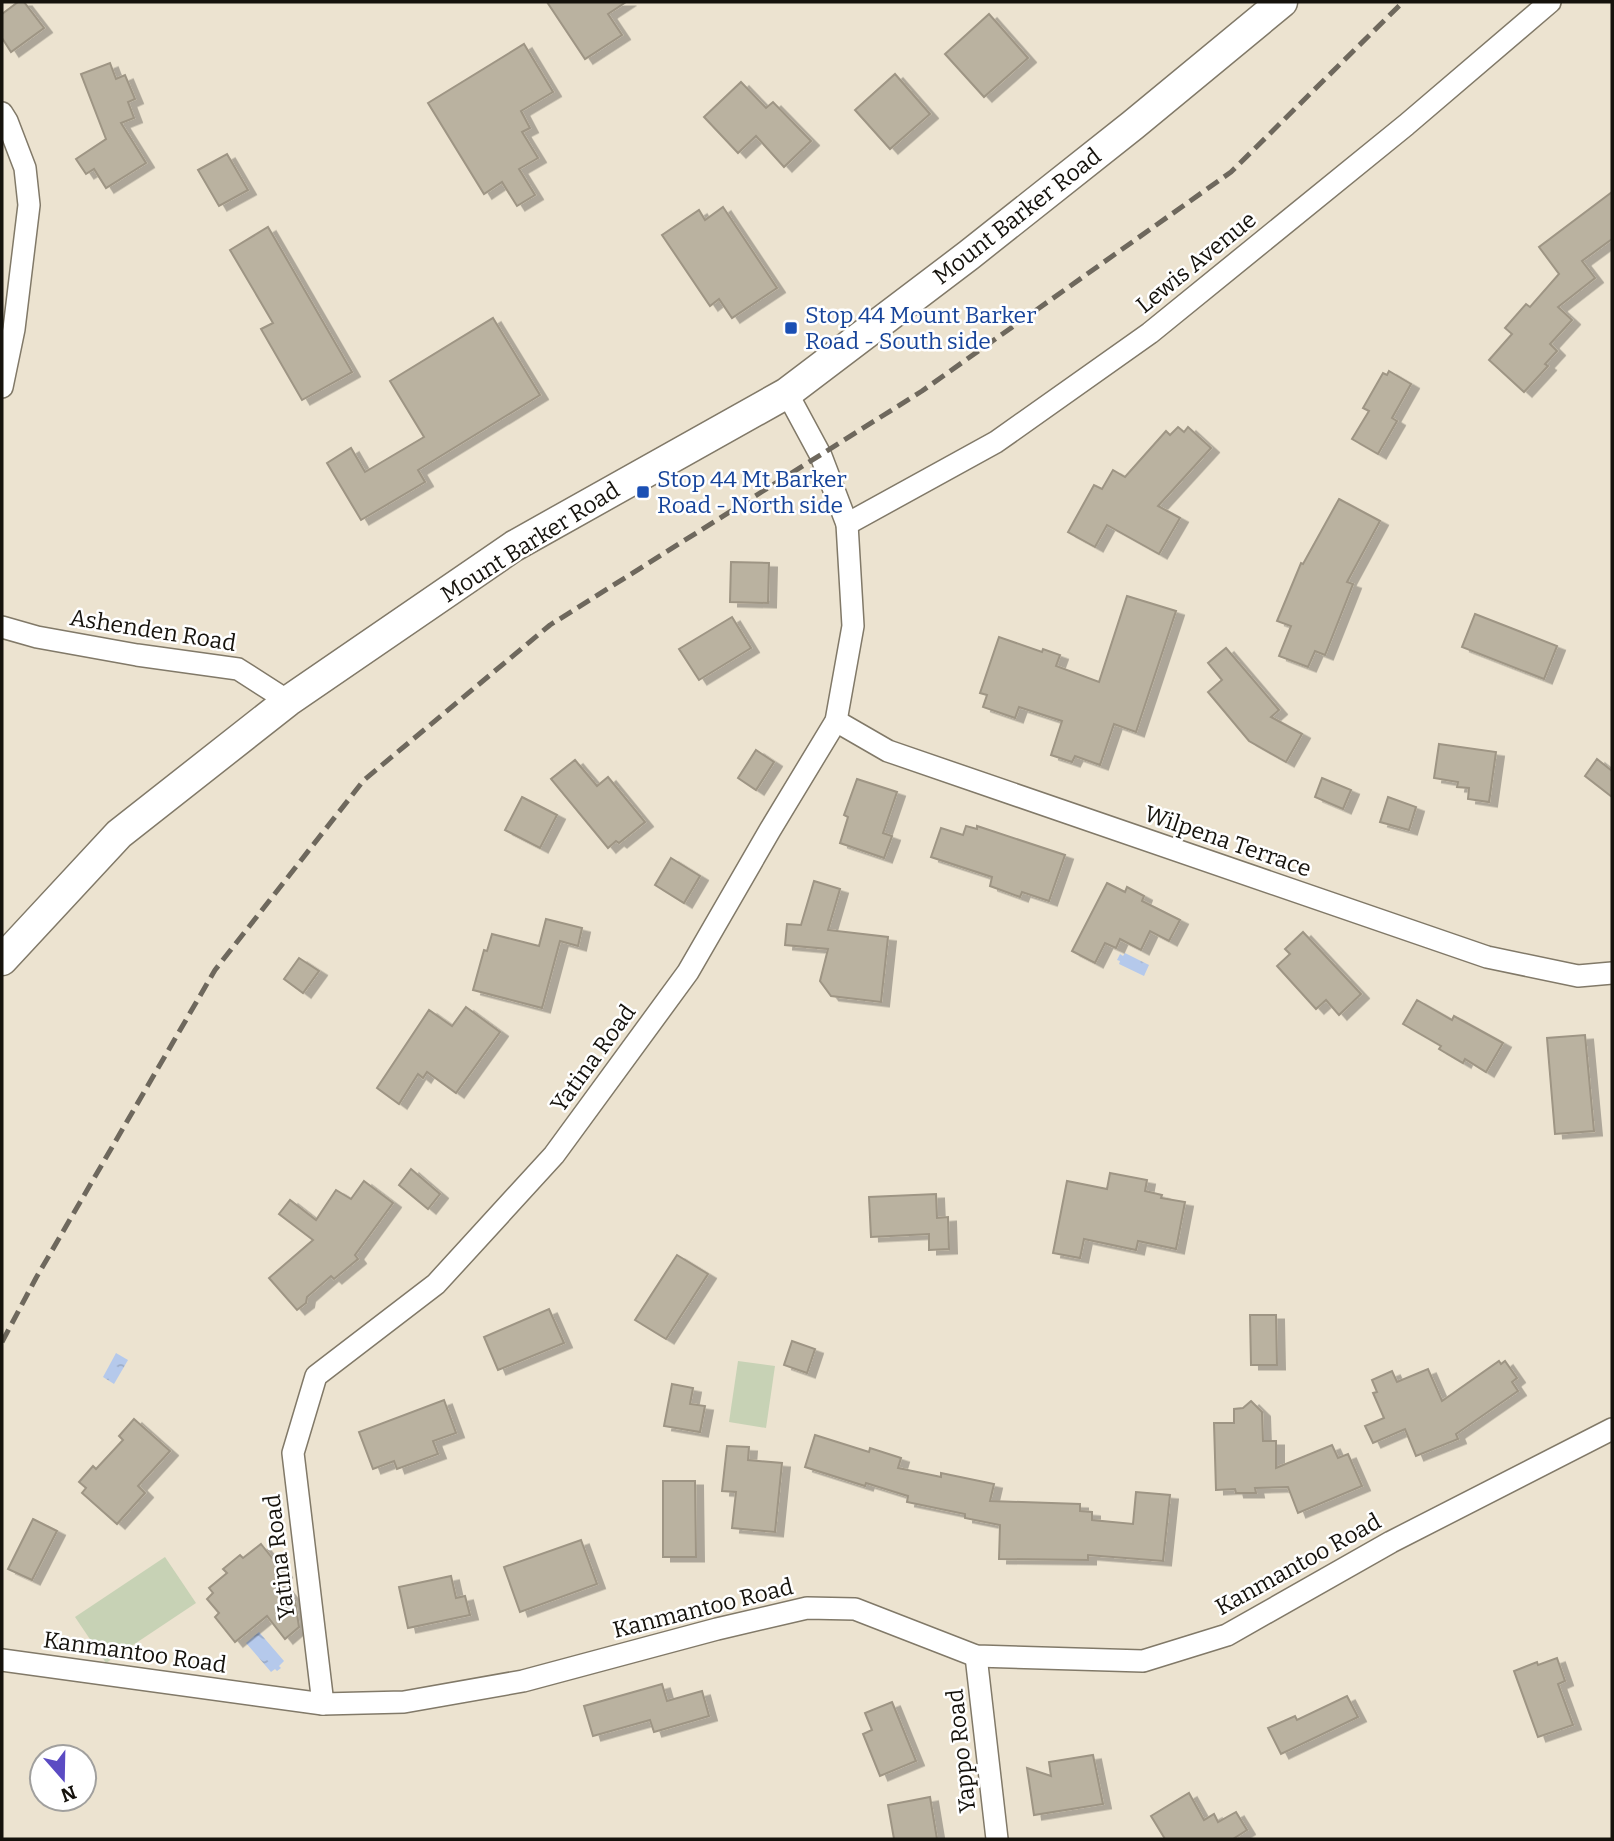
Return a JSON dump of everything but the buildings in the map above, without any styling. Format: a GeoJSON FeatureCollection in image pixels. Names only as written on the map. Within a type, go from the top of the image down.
{"type":"FeatureCollection","features":[{"type":"Feature","properties":{"kind":"main road","name":"Mount Barker Road"},"geometry":{"type":"LineString","coordinates":[[2,960],[119,834],[288,701],[514,547],[788,393],[980,247],[1282,2]]}},
{"type":"Feature","properties":{"kind":"street","name":"Lewis Avenue"},"geometry":{"type":"LineString","coordinates":[[847,524],[996,442],[1150,333],[1406,125],[1550,2]]}},
{"type":"Feature","properties":{"kind":"street"},"geometry":{"type":"LineString","coordinates":[[2,113],[25,167],[29,205],[14,329],[2,387]]}},
{"type":"Feature","properties":{"kind":"street","name":"Yatina Road"},"geometry":{"type":"LineString","coordinates":[[323,1703],[293,1453],[316,1376],[436,1284],[554,1155],[688,972],[836,721],[853,626],[847,524],[821,456],[788,393]]}},
{"type":"Feature","properties":{"kind":"street","name":"Ashenden Road"},"geometry":{"type":"LineString","coordinates":[[2,627],[49,639],[137,655],[238,669],[288,701]]}},
{"type":"Feature","properties":{"kind":"street","name":"Wilpena Terrace"},"geometry":{"type":"LineString","coordinates":[[836,721],[888,751],[1487,957],[1578,976],[1612,973]]}},
{"type":"Feature","properties":{"kind":"street","name":"Kanmantoo Road"},"geometry":{"type":"LineString","coordinates":[[2,1660],[323,1703],[404,1702],[523,1681],[807,1608],[855,1609],[976,1656],[1143,1661],[1227,1635],[1391,1542],[1612,1429]]}},
{"type":"Feature","properties":{"kind":"street","name":"Yappo Road"},"geometry":{"type":"LineString","coordinates":[[976,1656],[997,1839]]}},
{"type":"Feature","properties":{"kind":"green space"},"geometry":{"type":"Polygon","coordinates":[[[738,1361],[775,1366],[766,1428],[729,1422],[738,1361]]]}},
{"type":"Feature","properties":{"kind":"green space"},"geometry":{"type":"Polygon","coordinates":[[[165,1557],[196,1603],[106,1663],[75,1617],[165,1557]]]}},
{"type":"Feature","properties":{"kind":"water"},"geometry":{"type":"Polygon","coordinates":[[[1125,953],[1149,965],[1144,976],[1119,964],[1120,961],[1117,960],[1120,954],[1123,956],[1125,953]]]}},
{"type":"Feature","properties":{"kind":"water"},"geometry":{"type":"Polygon","coordinates":[[[116,1353],[128,1360],[114,1384],[103,1377],[116,1353]]]}},
{"type":"Feature","properties":{"kind":"water"},"geometry":{"type":"Polygon","coordinates":[[[259,1632],[284,1661],[277,1671],[275,1669],[271,1672],[246,1643],[259,1632]]]}},
{"type":"Feature","properties":{"kind":"railway"},"geometry":{"type":"LineString","coordinates":[[2,1342],[36,1278],[215,970],[364,780],[550,625],[922,391],[1231,172],[1403,2]]}},
{"type":"Feature","properties":{"kind":"place","name":"Stop 44 Mount Barker Road - South side"},"geometry":{"type":"Point","coordinates":[791,328]}},
{"type":"Feature","properties":{"kind":"place","name":"Stop 44 Mt Barker Road - North side"},"geometry":{"type":"Point","coordinates":[643,492]}}]}
